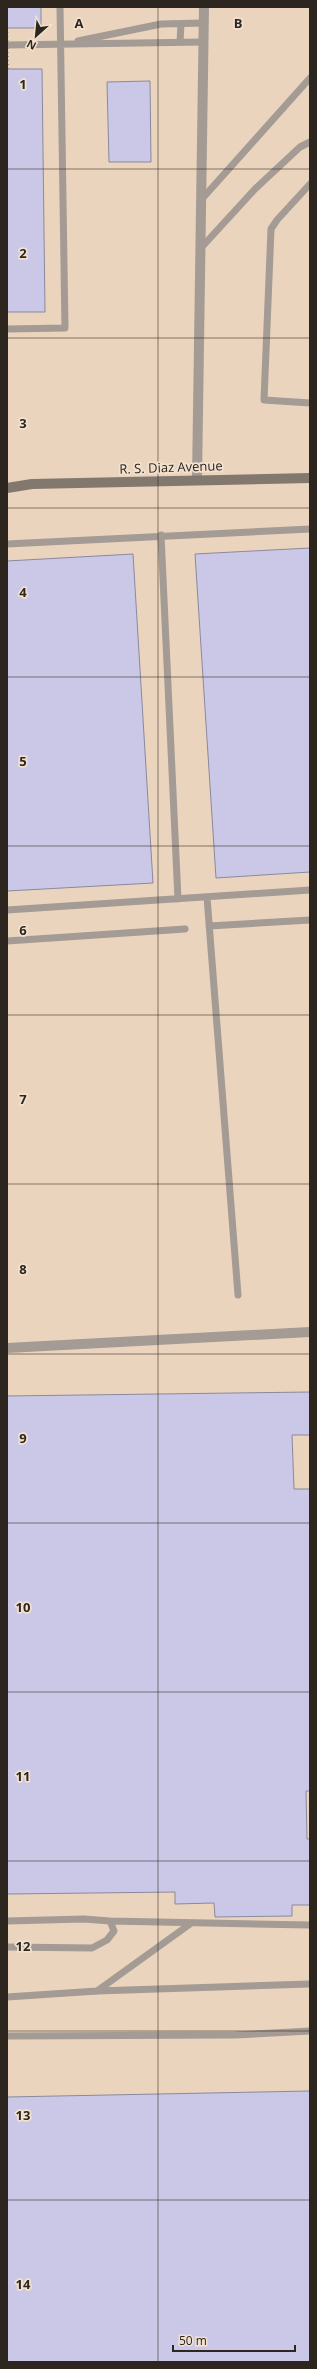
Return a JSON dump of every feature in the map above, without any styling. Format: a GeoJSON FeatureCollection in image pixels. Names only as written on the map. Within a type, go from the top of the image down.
{"type":"FeatureCollection","features":[{"type":"Feature","properties":{"kind":"street"},"geometry":{"type":"LineString","coordinates":[[197,479],[204,7]]}},
{"type":"Feature","properties":{"kind":"street","name":"R. S. Diaz Avenue"},"geometry":{"type":"LineString","coordinates":[[7,488],[32,484],[197,479],[310,478]]}},
{"type":"Feature","properties":{"kind":"street","name":"R. S. Diaz Avenue"},"geometry":{"type":"LineString","coordinates":[[7,481],[32,484]]}},
{"type":"Feature","properties":{"kind":"street"},"geometry":{"type":"LineString","coordinates":[[7,1348],[310,1332]]}},
{"type":"Feature","properties":{"kind":"lane"},"geometry":{"type":"LineString","coordinates":[[7,329],[65,328],[60,7]]}},
{"type":"Feature","properties":{"kind":"lane"},"geometry":{"type":"LineString","coordinates":[[60,44],[161,24],[204,24]]}},
{"type":"Feature","properties":{"kind":"lane"},"geometry":{"type":"LineString","coordinates":[[180,42],[181,24]]}},
{"type":"Feature","properties":{"kind":"lane"},"geometry":{"type":"LineString","coordinates":[[7,45],[204,42]]}},
{"type":"Feature","properties":{"kind":"lane"},"geometry":{"type":"LineString","coordinates":[[201,200],[310,78]]}},
{"type":"Feature","properties":{"kind":"lane"},"geometry":{"type":"LineString","coordinates":[[200,249],[255,189],[300,147],[310,142]]}},
{"type":"Feature","properties":{"kind":"lane"},"geometry":{"type":"LineString","coordinates":[[310,184],[276,220],[271,229],[264,400],[310,403]]}},
{"type":"Feature","properties":{"kind":"lane"},"geometry":{"type":"LineString","coordinates":[[7,544],[162,535],[310,529]]}},
{"type":"Feature","properties":{"kind":"lane"},"geometry":{"type":"LineString","coordinates":[[162,535],[178,898]]}},
{"type":"Feature","properties":{"kind":"lane"},"geometry":{"type":"LineString","coordinates":[[7,910],[310,890]]}},
{"type":"Feature","properties":{"kind":"lane"},"geometry":{"type":"LineString","coordinates":[[207,897],[238,1295]]}},
{"type":"Feature","properties":{"kind":"lane"},"geometry":{"type":"LineString","coordinates":[[209,926],[310,920]]}},
{"type":"Feature","properties":{"kind":"lane"},"geometry":{"type":"LineString","coordinates":[[7,941],[185,929]]}},
{"type":"Feature","properties":{"kind":"lane"},"geometry":{"type":"LineString","coordinates":[[7,1920],[84,1919],[110,1922],[310,1925]]}},
{"type":"Feature","properties":{"kind":"lane"},"geometry":{"type":"LineString","coordinates":[[7,1947],[92,1948],[106,1940],[114,1931],[110,1922]]}},
{"type":"Feature","properties":{"kind":"lane"},"geometry":{"type":"LineString","coordinates":[[97,1991],[190,1924]]}},
{"type":"Feature","properties":{"kind":"lane"},"geometry":{"type":"LineString","coordinates":[[7,1997],[97,1991],[310,1984]]}},
{"type":"Feature","properties":{"kind":"lane"},"geometry":{"type":"LineString","coordinates":[[7,2036],[235,2035],[310,2031]]}},
{"type":"Feature","properties":{"kind":"path"},"geometry":{"type":"LineString","coordinates":[[7,28],[8,69]]}},
{"type":"Feature","properties":{"kind":"shaded area"},"geometry":{"type":"Polygon","coordinates":[[[7,7],[310,7],[310,2362],[7,2362],[7,7]]]}},
{"type":"Feature","properties":{"kind":"building"},"geometry":{"type":"Polygon","coordinates":[[[7,7],[41,7],[41,28],[7,28],[7,7]]]}},
{"type":"Feature","properties":{"kind":"building"},"geometry":{"type":"Polygon","coordinates":[[[7,69],[42,69],[45,312],[7,312],[7,69]]]}},
{"type":"Feature","properties":{"kind":"building"},"geometry":{"type":"Polygon","coordinates":[[[150,81],[151,162],[109,162],[107,82],[150,81]]]}},
{"type":"Feature","properties":{"kind":"building"},"geometry":{"type":"Polygon","coordinates":[[[310,548],[310,872],[216,878],[195,554],[310,548]]]}},
{"type":"Feature","properties":{"kind":"building"},"geometry":{"type":"Polygon","coordinates":[[[133,554],[153,883],[7,891],[7,561],[133,554]]]}},
{"type":"Feature","properties":{"kind":"building"},"geometry":{"type":"Polygon","coordinates":[[[310,1392],[310,1435],[292,1435],[294,1489],[310,1489],[310,1791],[306,1791],[307,1839],[310,1839],[310,1905],[292,1905],[292,1916],[215,1917],[214,1903],[175,1904],[175,1892],[7,1894],[7,1396],[310,1392]]]}},
{"type":"Feature","properties":{"kind":"building"},"geometry":{"type":"Polygon","coordinates":[[[310,2091],[310,2362],[7,2362],[7,2097],[310,2091]]]}}]}
